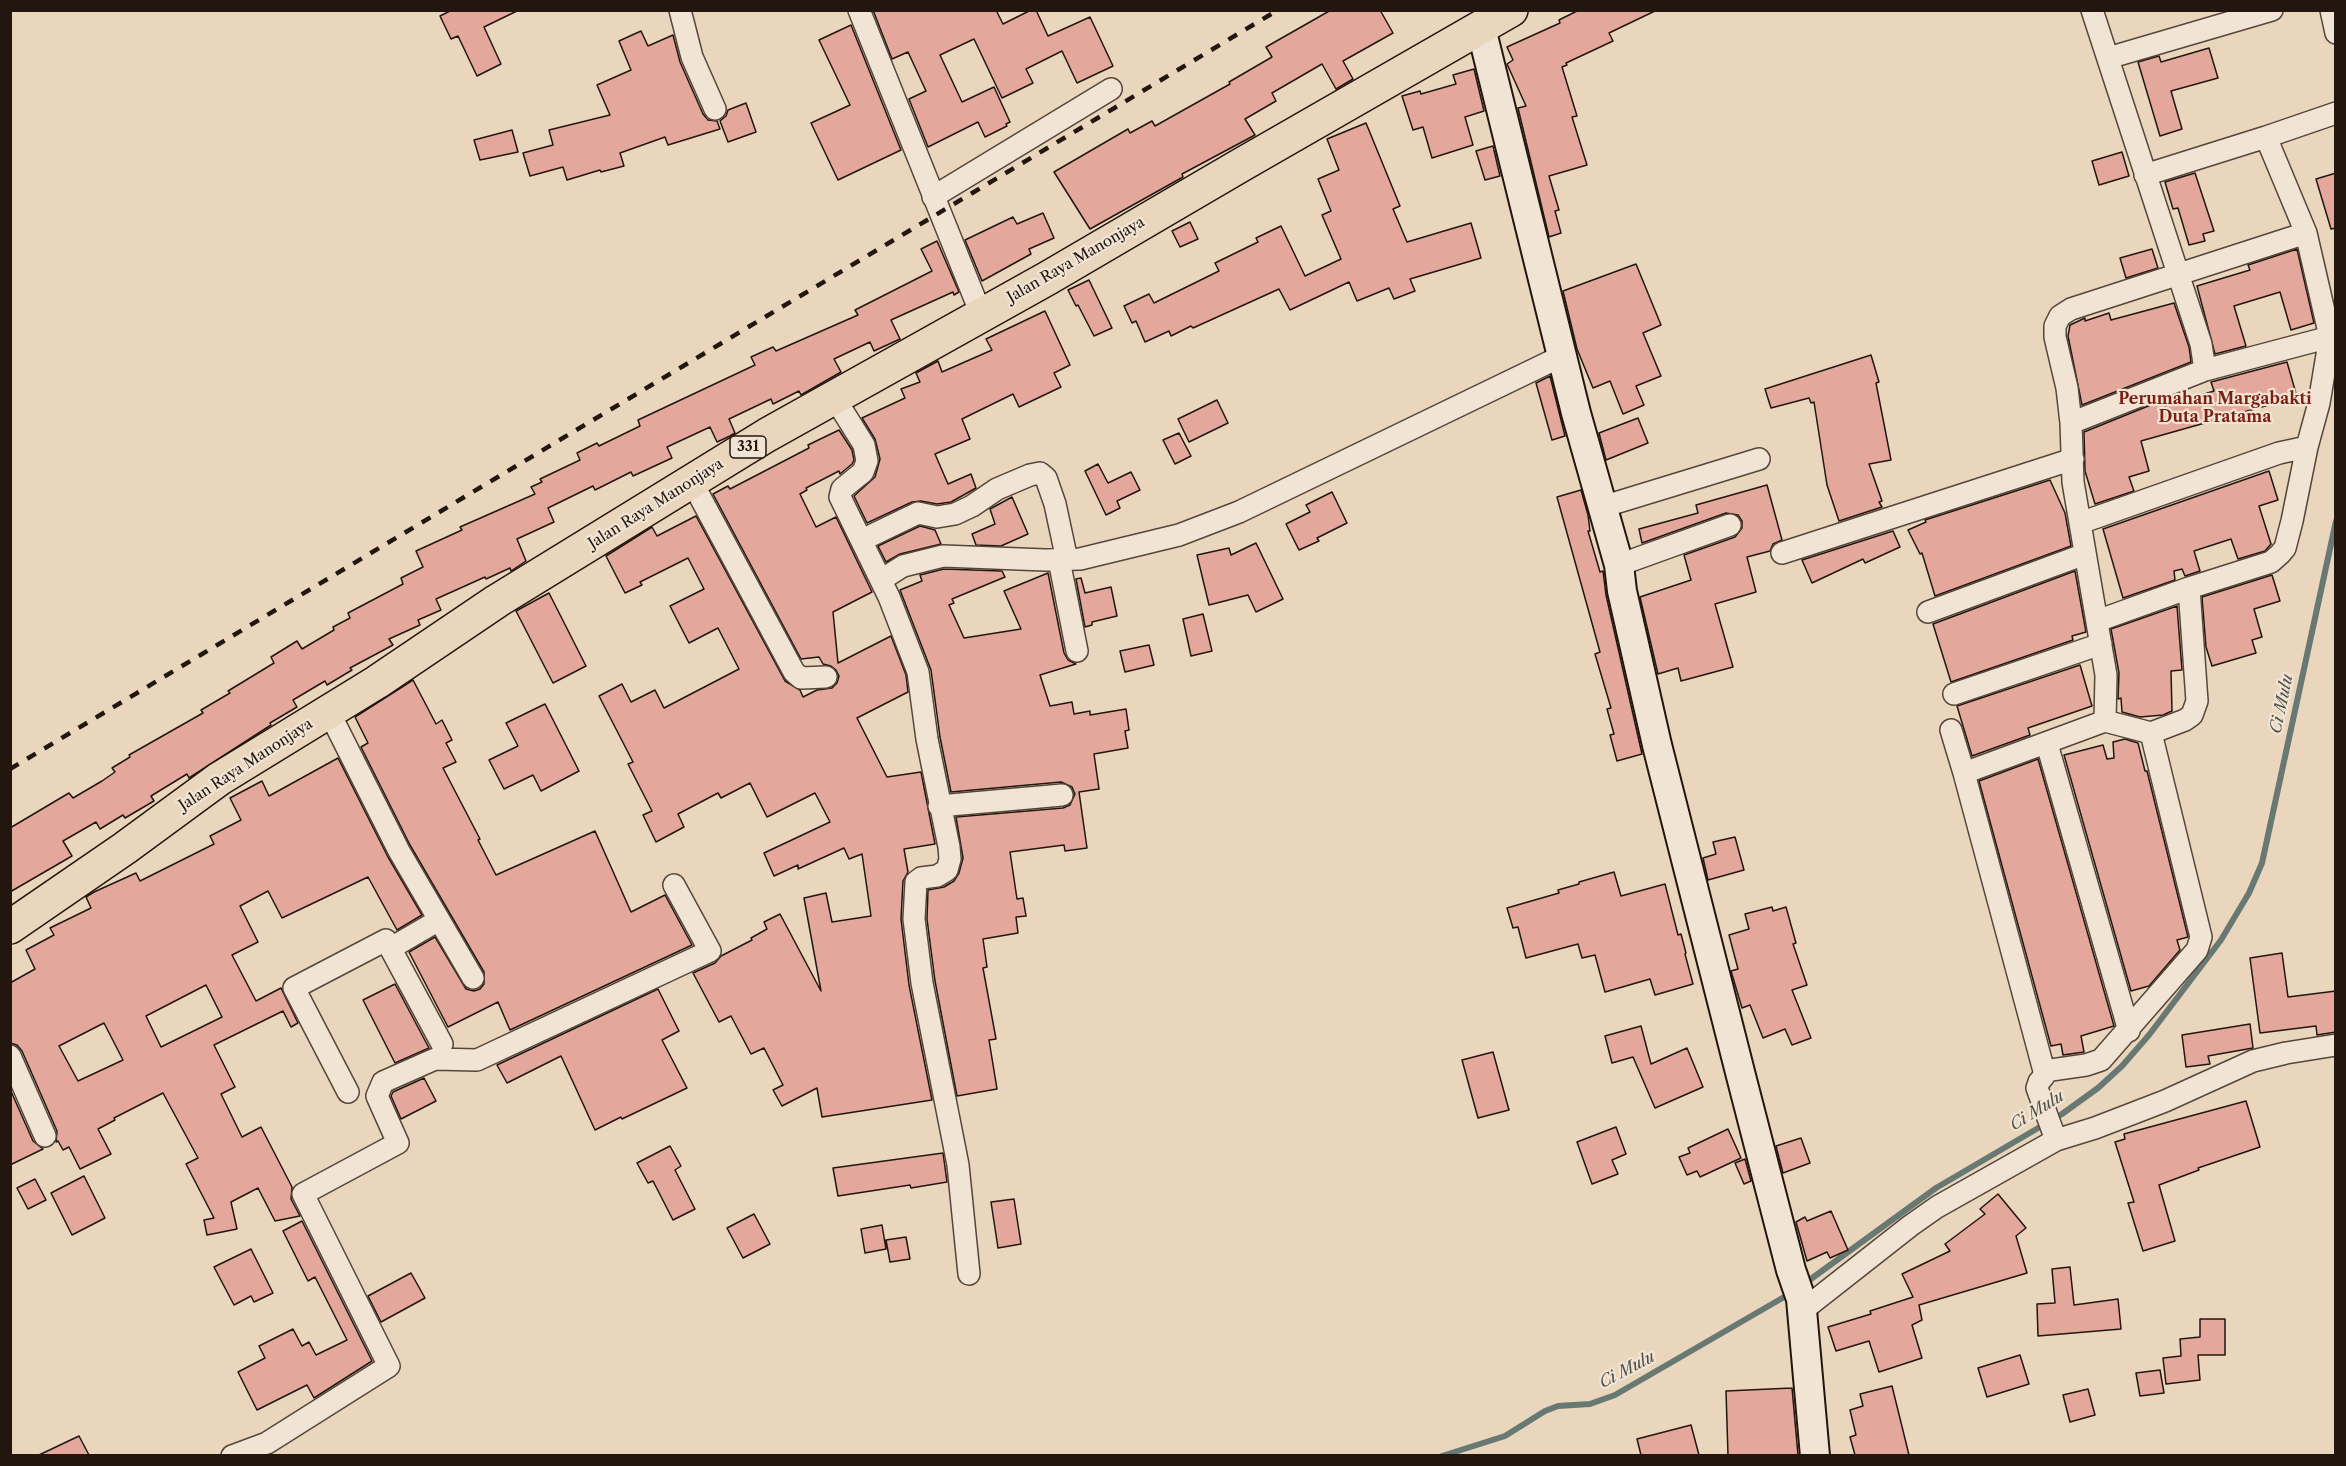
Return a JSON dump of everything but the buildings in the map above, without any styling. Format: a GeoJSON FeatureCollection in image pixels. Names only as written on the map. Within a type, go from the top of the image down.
{"type":"FeatureCollection","features":[{"type":"Feature","properties":{"kind":"main road","name":"Jalan Raya Manonjaya"},"geometry":{"type":"LineString","coordinates":[[10,927],[125,848],[219,779],[329,712],[498,601],[692,482],[834,397],[1048,278],[1512,10]]}},
{"type":"Feature","properties":{"kind":"street"},"geometry":{"type":"LineString","coordinates":[[680,10],[692,57],[715,109]]}},
{"type":"Feature","properties":{"kind":"street"},"geometry":{"type":"LineString","coordinates":[[859,10],[981,314]]}},
{"type":"Feature","properties":{"kind":"street"},"geometry":{"type":"LineString","coordinates":[[2092,10],[2201,344],[2205,370]]}},
{"type":"Feature","properties":{"kind":"street"},"geometry":{"type":"LineString","coordinates":[[2108,58],[2272,10]]}},
{"type":"Feature","properties":{"kind":"street"},"geometry":{"type":"LineString","coordinates":[[2331,10],[2336,33]]}},
{"type":"Feature","properties":{"kind":"street"},"geometry":{"type":"LineString","coordinates":[[1481,28],[1562,356],[1619,565],[1622,591],[1657,745],[1802,1305],[1815,1455]]}},
{"type":"Feature","properties":{"kind":"street"},"geometry":{"type":"LineString","coordinates":[[933,197],[1111,88]]}},
{"type":"Feature","properties":{"kind":"street"},"geometry":{"type":"LineString","coordinates":[[2145,175],[2336,113]]}},
{"type":"Feature","properties":{"kind":"street"},"geometry":{"type":"LineString","coordinates":[[2097,621],[2271,562],[2285,548],[2319,403],[2330,338],[2306,233],[2266,137]]}},
{"type":"Feature","properties":{"kind":"street"},"geometry":{"type":"LineString","coordinates":[[2105,721],[2106,675],[2073,482],[2067,388],[2055,337],[2055,326],[2060,316],[2071,309],[2306,233]]}},
{"type":"Feature","properties":{"kind":"street"},"geometry":{"type":"LineString","coordinates":[[2071,423],[2205,370],[2330,338]]}},
{"type":"Feature","properties":{"kind":"street"},"geometry":{"type":"LineString","coordinates":[[881,580],[903,567],[943,556],[1080,559],[1117,552],[1179,535],[1239,512],[1562,356]]}},
{"type":"Feature","properties":{"kind":"street"},"geometry":{"type":"LineString","coordinates":[[834,397],[864,445],[867,461],[862,472],[840,493],[905,635],[918,672],[922,711],[939,806],[949,847],[949,867],[937,876],[921,878],[916,882],[914,919],[922,983],[958,1165],[969,1274]]}},
{"type":"Feature","properties":{"kind":"street"},"geometry":{"type":"LineString","coordinates":[[2080,523],[2278,453],[2307,447]]}},
{"type":"Feature","properties":{"kind":"street"},"geometry":{"type":"LineString","coordinates":[[1602,507],[1759,459]]}},
{"type":"Feature","properties":{"kind":"street"},"geometry":{"type":"LineString","coordinates":[[1782,553],[2073,459]]}},
{"type":"Feature","properties":{"kind":"street"},"geometry":{"type":"LineString","coordinates":[[861,540],[918,513],[937,517],[955,514],[972,506],[997,489],[1040,473],[1046,478],[1055,504],[1077,651]]}},
{"type":"Feature","properties":{"kind":"street"},"geometry":{"type":"LineString","coordinates":[[692,482],[794,672],[801,678],[826,676]]}},
{"type":"Feature","properties":{"kind":"street"},"geometry":{"type":"LineString","coordinates":[[1619,565],[1730,525]]}},
{"type":"Feature","properties":{"kind":"street"},"geometry":{"type":"LineString","coordinates":[[1928,612],[2085,554]]}},
{"type":"Feature","properties":{"kind":"street"},"geometry":{"type":"LineString","coordinates":[[1964,773],[2105,721],[2151,733],[2192,715],[2197,701],[2189,588]]}},
{"type":"Feature","properties":{"kind":"street"},"geometry":{"type":"LineString","coordinates":[[1954,694],[2101,644]]}},
{"type":"Feature","properties":{"kind":"street"},"geometry":{"type":"LineString","coordinates":[[329,712],[399,851],[473,978]]}},
{"type":"Feature","properties":{"kind":"street"},"geometry":{"type":"LineString","coordinates":[[1951,730],[2044,1071],[2044,1076],[2038,1082],[2037,1088],[2054,1135]]}},
{"type":"Feature","properties":{"kind":"street"},"geometry":{"type":"LineString","coordinates":[[2044,1071],[2094,1064],[2101,1060],[2197,950],[2201,937],[2151,733]]}},
{"type":"Feature","properties":{"kind":"street"},"geometry":{"type":"LineString","coordinates":[[2047,744],[2128,1031]]}},
{"type":"Feature","properties":{"kind":"street"},"geometry":{"type":"LineString","coordinates":[[939,806],[1062,795]]}},
{"type":"Feature","properties":{"kind":"street"},"geometry":{"type":"LineString","coordinates":[[232,1455],[267,1443],[389,1366],[303,1194],[398,1143],[377,1096],[383,1082],[435,1059],[477,1060],[710,951],[674,885]]}},
{"type":"Feature","properties":{"kind":"street"},"geometry":{"type":"LineString","coordinates":[[390,948],[439,920]]}},
{"type":"Feature","properties":{"kind":"street"},"geometry":{"type":"LineString","coordinates":[[348,1092],[294,988],[386,940],[442,1044]]}},
{"type":"Feature","properties":{"kind":"street"},"geometry":{"type":"LineString","coordinates":[[1802,1305],[1937,1207],[2054,1135],[2095,1128],[2165,1101],[2235,1068],[2261,1059],[2336,1045]]}},
{"type":"Feature","properties":{"kind":"street"},"geometry":{"type":"LineString","coordinates":[[10,1056],[45,1136]]}},
{"type":"Feature","properties":{"kind":"waterway","name":"Ci Mulu"},"geometry":{"type":"LineString","coordinates":[[1804,1284],[1936,1188],[2062,1114],[2098,1088],[2122,1066],[2149,1035],[2221,940],[2249,893],[2262,863],[2336,521]]}},
{"type":"Feature","properties":{"kind":"waterway","name":"Ci Mulu"},"geometry":{"type":"LineString","coordinates":[[1442,1456],[1505,1436],[1545,1411],[1558,1406],[1590,1404],[1615,1395],[1791,1293]]}},
{"type":"Feature","properties":{"kind":"railway"},"geometry":{"type":"LineString","coordinates":[[10,769],[1278,10]]}},
{"type":"Feature","properties":{"kind":"district","name":"Perumahan Margabakti Duta Pratama"},"geometry":{"type":"Point","coordinates":[2215,408]}}]}
